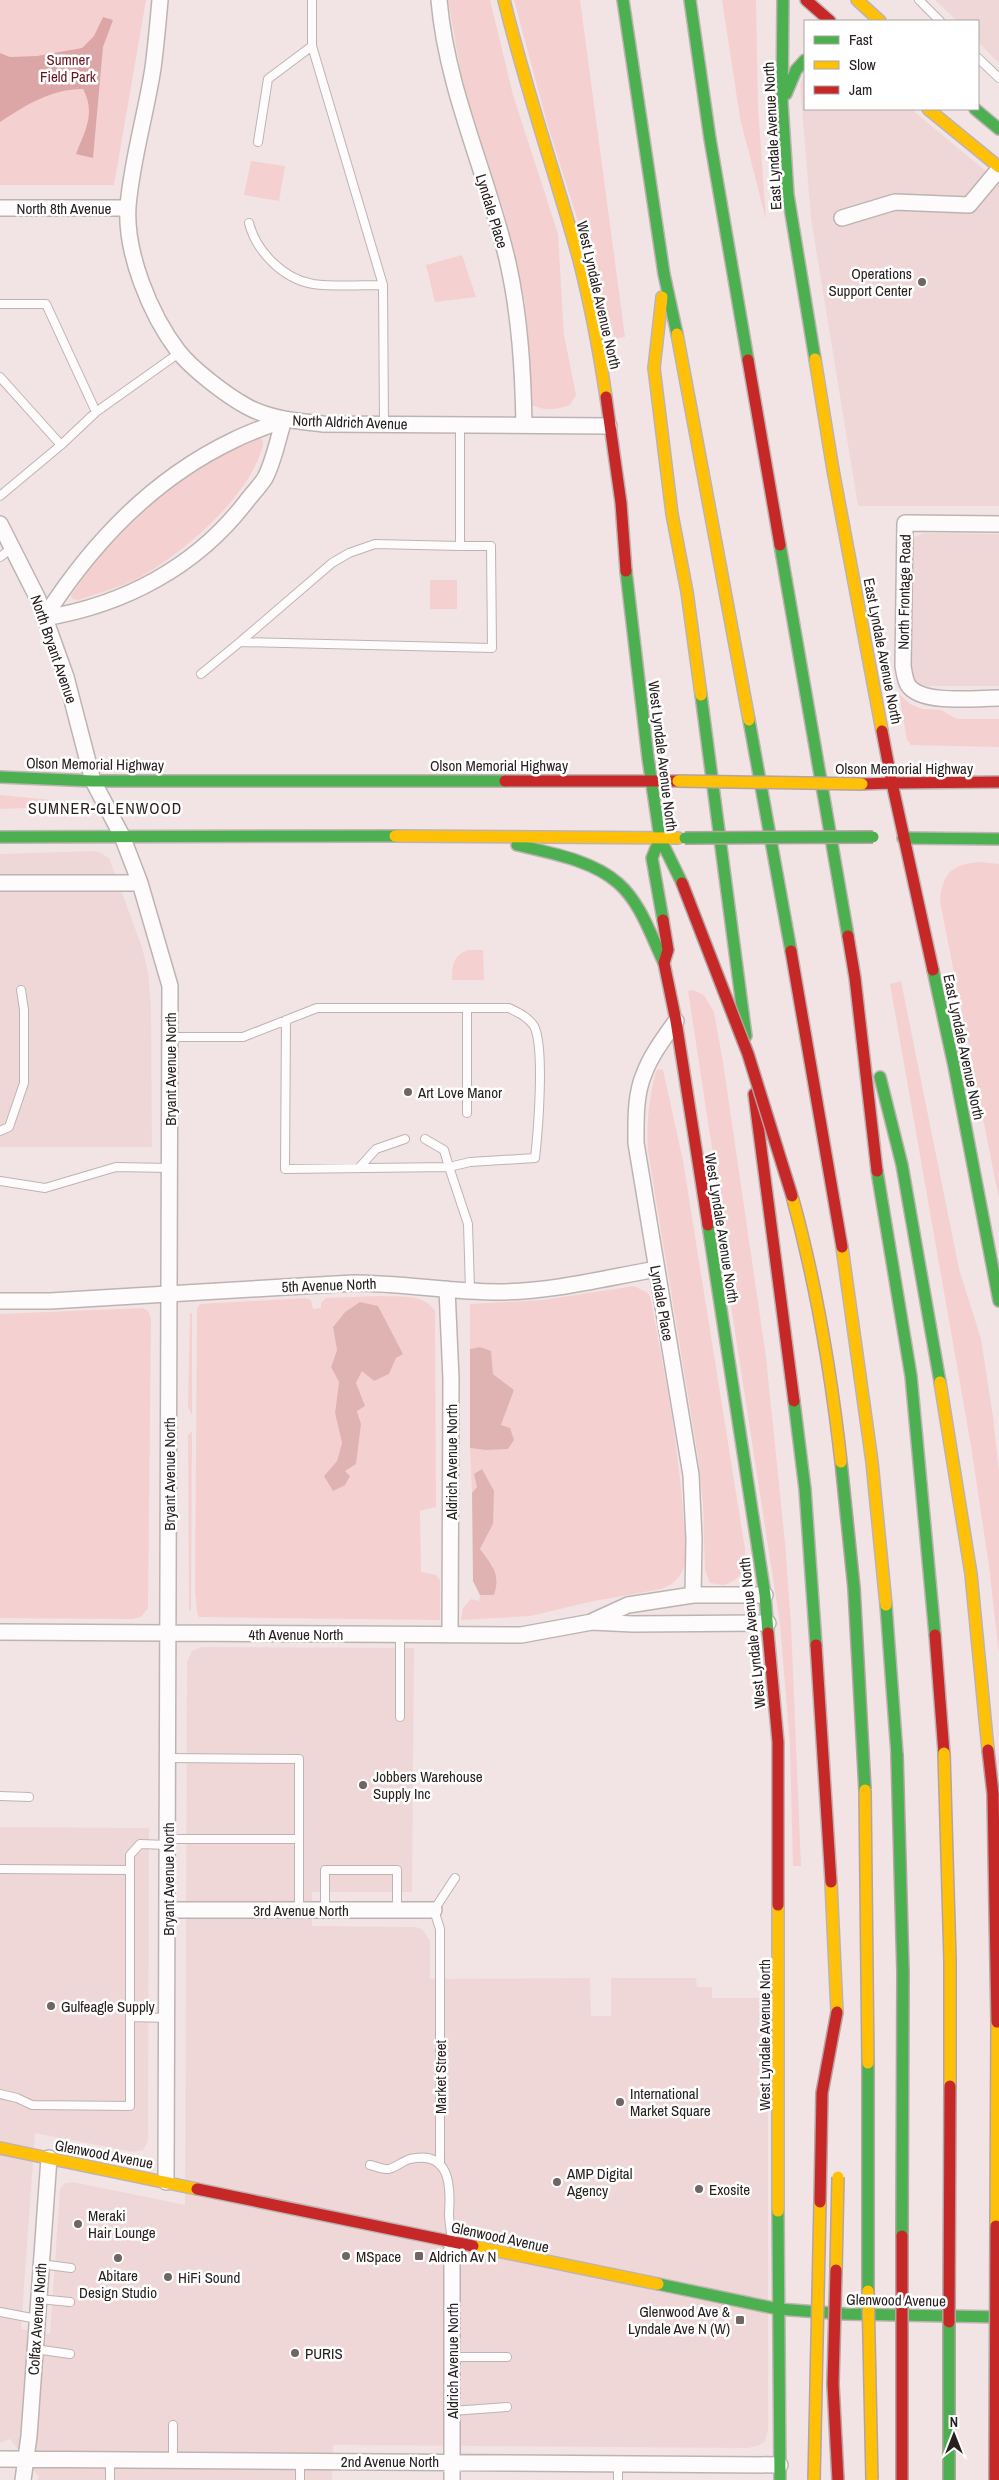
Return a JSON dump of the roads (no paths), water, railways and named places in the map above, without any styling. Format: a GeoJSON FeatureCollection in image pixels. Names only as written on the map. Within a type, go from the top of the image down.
{"type":"FeatureCollection","features":[{"type":"Feature","properties":{"kind":"main road","name":"West Lyndale Avenue North"},"geometry":{"type":"LineString","coordinates":[[504,0],[519,62],[578,257],[598,346],[621,503],[629,606],[660,838],[652,858],[668,950],[664,963],[676,1022],[765,1594],[778,1742],[778,2310],[780,2472]]}},
{"type":"Feature","properties":{"kind":"main road"},"geometry":{"type":"LineString","coordinates":[[623,0],[664,274],[687,382],[837,1214],[868,1425],[886,1598],[897,1754],[902,1972],[902,2480]]}},
{"type":"Feature","properties":{"kind":"main road"},"geometry":{"type":"LineString","coordinates":[[690,0],[710,139],[855,978],[877,1169],[910,1376],[934,1610],[944,1753],[950,1960],[949,2480]]}},
{"type":"Feature","properties":{"kind":"main road","name":"East Lyndale Avenue North"},"geometry":{"type":"LineString","coordinates":[[782,0],[782,103],[788,195],[833,470],[892,783],[954,1066],[999,1301]]}},
{"type":"Feature","properties":{"kind":"main road"},"geometry":{"type":"LineString","coordinates":[[806,0],[829,20]]}},
{"type":"Feature","properties":{"kind":"main road"},"geometry":{"type":"LineString","coordinates":[[856,0],[879,20]]}},
{"type":"Feature","properties":{"kind":"main road"},"geometry":{"type":"LineString","coordinates":[[782,103],[796,70],[804,61]]}},
{"type":"Feature","properties":{"kind":"main road"},"geometry":{"type":"LineString","coordinates":[[929,110],[999,168]]}},
{"type":"Feature","properties":{"kind":"main road"},"geometry":{"type":"LineString","coordinates":[[977,110],[999,129]]}},
{"type":"Feature","properties":{"kind":"main road"},"geometry":{"type":"LineString","coordinates":[[664,274],[654,368],[672,514],[688,592],[798,1430],[814,1598],[829,1832],[837,2012],[837,2076]]}},
{"type":"Feature","properties":{"kind":"main road","name":"Olson Memorial Highway"},"geometry":{"type":"LineString","coordinates":[[0,777],[93,781],[651,780],[862,784],[999,782]]}},
{"type":"Feature","properties":{"kind":"main road"},"geometry":{"type":"LineString","coordinates":[[486,836],[567,859],[605,874],[617,882],[638,912],[664,963]]}},
{"type":"Feature","properties":{"kind":"main road"},"geometry":{"type":"LineString","coordinates":[[0,837],[486,836],[999,839]]}},
{"type":"Feature","properties":{"kind":"main road"},"geometry":{"type":"LineString","coordinates":[[660,838],[682,883],[747,1046],[778,1140],[814,1288],[826,1349],[838,1442],[859,1672],[866,1843],[868,2366],[872,2480]]}},
{"type":"Feature","properties":{"kind":"main road"},"geometry":{"type":"LineString","coordinates":[[855,978],[902,1165],[947,1416],[971,1574],[993,1794],[997,1944],[995,2480]]}},
{"type":"Feature","properties":{"kind":"main road"},"geometry":{"type":"LineString","coordinates":[[814,2480],[822,2093],[837,2012]]}},
{"type":"Feature","properties":{"kind":"main road","name":"Glenwood Avenue"},"geometry":{"type":"LineString","coordinates":[[0,2148],[778,2310],[846,2314],[999,2317]]}},
{"type":"Feature","properties":{"kind":"main road"},"geometry":{"type":"LineString","coordinates":[[838,2162],[833,2384],[838,2480]]}},
{"type":"Feature","properties":{"kind":"street","name":"North Aldrich Avenue"},"geometry":{"type":"LineString","coordinates":[[160,0],[152,69],[138,138],[128,208],[132,244],[142,285],[160,324],[179,353],[208,378],[246,406],[284,420],[323,424],[609,426]]}},
{"type":"Feature","properties":{"kind":"street","name":"Lyndale Place"},"geometry":{"type":"LineString","coordinates":[[439,0],[451,75],[508,263],[522,357],[524,425]]}},
{"type":"Feature","properties":{"kind":"street"},"geometry":{"type":"LineString","coordinates":[[842,218],[895,202],[969,205],[999,168]]}},
{"type":"Feature","properties":{"kind":"street","name":"North 8th Avenue"},"geometry":{"type":"LineString","coordinates":[[0,208],[128,208]]}},
{"type":"Feature","properties":{"kind":"street"},"geometry":{"type":"LineString","coordinates":[[44,618],[73,575],[106,536],[146,496],[185,468],[233,440],[284,420]]}},
{"type":"Feature","properties":{"kind":"street"},"geometry":{"type":"LineString","coordinates":[[44,618],[84,611],[130,594],[185,563],[228,525],[265,477],[284,420]]}},
{"type":"Feature","properties":{"kind":"street","name":"North Frontage Road"},"geometry":{"type":"LineString","coordinates":[[999,524],[905,523],[902,666],[908,685],[919,694],[930,698],[999,698]]}},
{"type":"Feature","properties":{"kind":"street","name":"North Bryant Avenue"},"geometry":{"type":"LineString","coordinates":[[0,524],[6,553],[26,572],[66,677],[93,781]]}},
{"type":"Feature","properties":{"kind":"street","name":"Bryant Avenue North"},"geometry":{"type":"LineString","coordinates":[[93,781],[122,836],[140,883],[170,986],[166,2182]]}},
{"type":"Feature","properties":{"kind":"street"},"geometry":{"type":"LineString","coordinates":[[0,882],[140,883]]}},
{"type":"Feature","properties":{"kind":"street","name":"Lyndale Place"},"geometry":{"type":"LineString","coordinates":[[676,1022],[652,1056],[643,1076],[636,1114],[636,1143],[691,1475],[694,1538],[693,1594]]}},
{"type":"Feature","properties":{"kind":"street","name":"5th Avenue North"},"geometry":{"type":"LineString","coordinates":[[0,1301],[50,1301],[354,1283],[380,1283],[497,1292],[526,1290],[657,1270]]}},
{"type":"Feature","properties":{"kind":"street","name":"Aldrich Avenue North"},"geometry":{"type":"LineString","coordinates":[[447,1289],[451,1379],[450,1635]]}},
{"type":"Feature","properties":{"kind":"street","name":"4th Avenue North"},"geometry":{"type":"LineString","coordinates":[[592,1622],[628,1605],[693,1594],[765,1594]]}},
{"type":"Feature","properties":{"kind":"street","name":"4th Avenue North"},"geometry":{"type":"LineString","coordinates":[[0,1632],[521,1635],[592,1622],[632,1624],[768,1623]]}},
{"type":"Feature","properties":{"kind":"street","name":"3rd Avenue North"},"geometry":{"type":"LineString","coordinates":[[168,1910],[434,1910]]}},
{"type":"Feature","properties":{"kind":"street","name":"Colfax Avenue North"},"geometry":{"type":"LineString","coordinates":[[23,2480],[38,2319],[49,2158]]}},
{"type":"Feature","properties":{"kind":"street","name":"Aldrich Avenue North"},"geometry":{"type":"LineString","coordinates":[[452,2242],[452,2480]]}},
{"type":"Feature","properties":{"kind":"street","name":"2nd Avenue North"},"geometry":{"type":"LineString","coordinates":[[0,2459],[618,2463],[780,2472]]}},
{"type":"Feature","properties":{"kind":"lane"},"geometry":{"type":"LineString","coordinates":[[312,0],[312,46],[382,285],[384,424]]}},
{"type":"Feature","properties":{"kind":"lane"},"geometry":{"type":"LineString","coordinates":[[918,0],[939,20]]}},
{"type":"Feature","properties":{"kind":"lane"},"geometry":{"type":"LineString","coordinates":[[258,142],[268,79],[312,46]]}},
{"type":"Feature","properties":{"kind":"lane"},"geometry":{"type":"LineString","coordinates":[[979,59],[999,78]]}},
{"type":"Feature","properties":{"kind":"lane"},"geometry":{"type":"LineString","coordinates":[[249,223],[252,237],[259,249],[287,274],[312,284],[382,285]]}},
{"type":"Feature","properties":{"kind":"lane"},"geometry":{"type":"LineString","coordinates":[[0,304],[46,304],[96,412]]}},
{"type":"Feature","properties":{"kind":"lane"},"geometry":{"type":"LineString","coordinates":[[0,496],[61,445],[96,412],[179,353]]}},
{"type":"Feature","properties":{"kind":"lane"},"geometry":{"type":"LineString","coordinates":[[0,377],[61,445]]}},
{"type":"Feature","properties":{"kind":"lane"},"geometry":{"type":"LineString","coordinates":[[460,425],[460,546]]}},
{"type":"Feature","properties":{"kind":"lane"},"geometry":{"type":"LineString","coordinates":[[201,674],[332,563],[349,553],[375,544],[492,546],[492,648],[240,642]]}},
{"type":"Feature","properties":{"kind":"lane"},"geometry":{"type":"LineString","coordinates":[[0,1131],[9,1127],[24,1083],[24,1010],[21,990]]}},
{"type":"Feature","properties":{"kind":"lane"},"geometry":{"type":"LineString","coordinates":[[171,1037],[243,1037],[286,1020],[317,1008],[509,1008],[523,1015],[534,1027],[539,1057],[540,1111],[535,1158],[470,1162],[449,1167],[285,1168],[286,1020]]}},
{"type":"Feature","properties":{"kind":"lane"},"geometry":{"type":"LineString","coordinates":[[467,1008],[467,1113]]}},
{"type":"Feature","properties":{"kind":"lane"},"geometry":{"type":"LineString","coordinates":[[359,1168],[376,1149],[405,1139]]}},
{"type":"Feature","properties":{"kind":"lane"},"geometry":{"type":"LineString","coordinates":[[425,1139],[444,1150],[468,1224],[470,1289]]}},
{"type":"Feature","properties":{"kind":"lane"},"geometry":{"type":"LineString","coordinates":[[0,1181],[45,1188],[116,1167],[170,1168]]}},
{"type":"Feature","properties":{"kind":"lane"},"geometry":{"type":"LineString","coordinates":[[400,1634],[400,1718]]}},
{"type":"Feature","properties":{"kind":"lane"},"geometry":{"type":"LineString","coordinates":[[168,1758],[299,1759],[299,1910]]}},
{"type":"Feature","properties":{"kind":"lane"},"geometry":{"type":"LineString","coordinates":[[0,1796],[28,1797]]}},
{"type":"Feature","properties":{"kind":"lane"},"geometry":{"type":"LineString","coordinates":[[0,2094],[18,2098],[32,2105],[130,2106],[130,1855],[140,1844],[299,1838]]}},
{"type":"Feature","properties":{"kind":"lane"},"geometry":{"type":"LineString","coordinates":[[0,1869],[130,1870]]}},
{"type":"Feature","properties":{"kind":"lane"},"geometry":{"type":"LineString","coordinates":[[326,1910],[325,1870],[397,1870],[397,1910]]}},
{"type":"Feature","properties":{"kind":"lane"},"geometry":{"type":"LineString","coordinates":[[434,1910],[455,1878]]}},
{"type":"Feature","properties":{"kind":"lane","name":"Market Street"},"geometry":{"type":"LineString","coordinates":[[434,1910],[440,1929],[440,2165],[449,2179],[451,2192],[449,2214],[452,2242]]}},
{"type":"Feature","properties":{"kind":"lane"},"geometry":{"type":"LineString","coordinates":[[130,2018],[168,2018]]}},
{"type":"Feature","properties":{"kind":"lane"},"geometry":{"type":"LineString","coordinates":[[370,2165],[389,2169],[412,2158],[425,2159],[440,2165]]}},
{"type":"Feature","properties":{"kind":"lane"},"geometry":{"type":"LineString","coordinates":[[41,2264],[71,2268]]}},
{"type":"Feature","properties":{"kind":"lane"},"geometry":{"type":"LineString","coordinates":[[39,2299],[70,2302]]}},
{"type":"Feature","properties":{"kind":"lane"},"geometry":{"type":"LineString","coordinates":[[0,2312],[38,2319]]}},
{"type":"Feature","properties":{"kind":"lane"},"geometry":{"type":"LineString","coordinates":[[35,2349],[70,2354]]}},
{"type":"Feature","properties":{"kind":"lane"},"geometry":{"type":"LineString","coordinates":[[452,2357],[507,2357]]}},
{"type":"Feature","properties":{"kind":"lane"},"geometry":{"type":"LineString","coordinates":[[452,2411],[507,2407]]}},
{"type":"Feature","properties":{"kind":"lane"},"geometry":{"type":"LineString","coordinates":[[173,2425],[173,2460]]}},
{"type":"Feature","properties":{"kind":"lane"},"geometry":{"type":"LineString","coordinates":[[110,2460],[110,2480]]}},
{"type":"Feature","properties":{"kind":"lane"},"geometry":{"type":"LineString","coordinates":[[300,2461],[300,2480]]}},
{"type":"Feature","properties":{"kind":"lane"},"geometry":{"type":"LineString","coordinates":[[618,2463],[618,2480]]}},
{"type":"Feature","properties":{"kind":"place","name":"Operations Support Center"},"geometry":{"type":"Point","coordinates":[922,282]}},
{"type":"Feature","properties":{"kind":"place","name":"Art Love Manor"},"geometry":{"type":"Point","coordinates":[408,1092]}},
{"type":"Feature","properties":{"kind":"place","name":"Jobbers Warehouse Supply Inc"},"geometry":{"type":"Point","coordinates":[363,1785]}},
{"type":"Feature","properties":{"kind":"place","name":"Gulfeagle Supply"},"geometry":{"type":"Point","coordinates":[51,2006]}},
{"type":"Feature","properties":{"kind":"place","name":"International Market Square"},"geometry":{"type":"Point","coordinates":[620,2102]}},
{"type":"Feature","properties":{"kind":"place","name":"AMP Digital Agency"},"geometry":{"type":"Point","coordinates":[557,2182]}},
{"type":"Feature","properties":{"kind":"place","name":"Exosite"},"geometry":{"type":"Point","coordinates":[699,2189]}},
{"type":"Feature","properties":{"kind":"place","name":"Meraki Hair Lounge"},"geometry":{"type":"Point","coordinates":[78,2224]}},
{"type":"Feature","properties":{"kind":"place","name":"MSpace"},"geometry":{"type":"Point","coordinates":[346,2256]}},
{"type":"Feature","properties":{"kind":"place","name":"Aldrich Av N"},"geometry":{"type":"Point","coordinates":[419,2256]}},
{"type":"Feature","properties":{"kind":"place","name":"Abitare Design Studio"},"geometry":{"type":"Point","coordinates":[118,2258]}},
{"type":"Feature","properties":{"kind":"place","name":"HiFi Sound"},"geometry":{"type":"Point","coordinates":[168,2277]}},
{"type":"Feature","properties":{"kind":"place","name":"Glenwood Ave & Lyndale Ave N (W)"},"geometry":{"type":"Point","coordinates":[740,2320]}},
{"type":"Feature","properties":{"kind":"place","name":"PURIS"},"geometry":{"type":"Point","coordinates":[295,2353]}},
{"type":"Feature","properties":{"kind":"district","name":"SUMNER-GLENWOOD"},"geometry":{"type":"Point","coordinates":[105,808]}},
{"type":"Feature","properties":{"kind":"park label","name":"Sumner Field Park"},"geometry":{"type":"Point","coordinates":[68,68]}}]}
